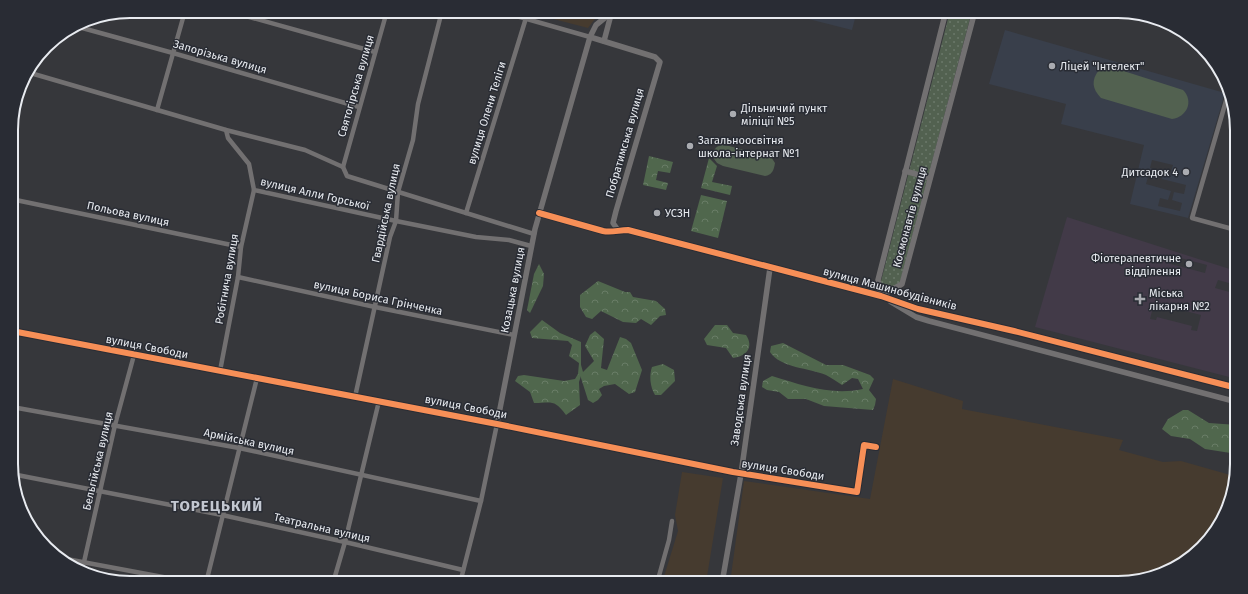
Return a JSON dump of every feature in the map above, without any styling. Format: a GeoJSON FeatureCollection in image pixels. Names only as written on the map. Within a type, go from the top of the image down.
{"type":"FeatureCollection","features":[{"type":"Feature","properties":{"kind":"street"},"geometry":{"type":"LineString","coordinates":[[157,110],[182,18]]}},
{"type":"Feature","properties":{"kind":"street"},"geometry":{"type":"LineString","coordinates":[[253,18],[375,52]]}},
{"type":"Feature","properties":{"kind":"street","name":"Святогірська вулиця"},"geometry":{"type":"LineString","coordinates":[[343,167],[385,18]]}},
{"type":"Feature","properties":{"kind":"street","name":"Гвардійська вулиця"},"geometry":{"type":"LineString","coordinates":[[355,397],[390,237],[396,221],[398,192],[413,140],[418,104],[440,18]]}},
{"type":"Feature","properties":{"kind":"street"},"geometry":{"type":"LineString","coordinates":[[526,18],[604,41]]}},
{"type":"Feature","properties":{"kind":"street","name":"вулиця Олени Теліги"},"geometry":{"type":"LineString","coordinates":[[466,213],[526,18]]}},
{"type":"Feature","properties":{"kind":"street","name":"Козацька вулиця"},"geometry":{"type":"LineString","coordinates":[[462,576],[481,501],[531,246],[539,213],[590,37],[596,25],[605,18]]}},
{"type":"Feature","properties":{"kind":"street","name":"Козацька вулиця"},"geometry":{"type":"LineString","coordinates":[[604,41],[610,18]]}},
{"type":"Feature","properties":{"kind":"street","name":"Космонавтів вулиця"},"geometry":{"type":"LineString","coordinates":[[944,18],[878,280],[880,296],[902,284],[973,18]]}},
{"type":"Feature","properties":{"kind":"street","name":"Запорізька вулиця"},"geometry":{"type":"LineString","coordinates":[[84,28],[359,107]]}},
{"type":"Feature","properties":{"kind":"street","name":"Побратимська вулиця"},"geometry":{"type":"LineString","coordinates":[[604,41],[656,57],[660,62],[613,222],[618,230]]}},
{"type":"Feature","properties":{"kind":"street","name":"вулиця Алли Горської"},"geometry":{"type":"LineString","coordinates":[[33,74],[226,130],[306,150],[343,167],[347,176],[534,234]]}},
{"type":"Feature","properties":{"kind":"street"},"geometry":{"type":"LineString","coordinates":[[1226,101],[1192,218],[1230,228]]}},
{"type":"Feature","properties":{"kind":"street","name":"вулиця Алли Горської"},"geometry":{"type":"LineString","coordinates":[[226,130],[228,138],[249,164],[254,190],[396,221],[476,237],[509,240],[531,246]]}},
{"type":"Feature","properties":{"kind":"street"},"geometry":{"type":"LineString","coordinates":[[905,172],[930,178]]}},
{"type":"Feature","properties":{"kind":"street","name":"Робітнича вулиця"},"geometry":{"type":"LineString","coordinates":[[220,371],[238,277],[241,246],[254,190]]}},
{"type":"Feature","properties":{"kind":"street","name":"Польова вулиця"},"geometry":{"type":"LineString","coordinates":[[18,200],[241,246]]}},
{"type":"Feature","properties":{"kind":"street","name":"вулиця Машинобудівників"},"geometry":{"type":"LineString","coordinates":[[539,213],[608,232],[628,230],[880,296],[918,309],[1014,331],[1230,386]]}},
{"type":"Feature","properties":{"kind":"street","name":"Заводська вулиця"},"geometry":{"type":"LineString","coordinates":[[723,576],[741,474],[770,268]]}},
{"type":"Feature","properties":{"kind":"street","name":"вулиця Бориса Грінченка"},"geometry":{"type":"LineString","coordinates":[[238,277],[514,335]]}},
{"type":"Feature","properties":{"kind":"street","name":"вулиця Машинобудівників"},"geometry":{"type":"LineString","coordinates":[[880,296],[916,317],[1230,400]]}},
{"type":"Feature","properties":{"kind":"street","name":"вулиця Свободи"},"geometry":{"type":"LineString","coordinates":[[18,333],[379,401],[741,474],[857,492],[864,445],[876,447]]}},
{"type":"Feature","properties":{"kind":"street","name":"Бельгійська вулиця"},"geometry":{"type":"LineString","coordinates":[[82,565],[115,425],[134,355]]}},
{"type":"Feature","properties":{"kind":"street"},"geometry":{"type":"LineString","coordinates":[[208,576],[257,378]]}},
{"type":"Feature","properties":{"kind":"street"},"geometry":{"type":"LineString","coordinates":[[335,576],[345,542],[379,401]]}},
{"type":"Feature","properties":{"kind":"street","name":"Армійська вулиця"},"geometry":{"type":"LineString","coordinates":[[18,408],[239,448],[481,501]]}},
{"type":"Feature","properties":{"kind":"street","name":"Театральна вулиця"},"geometry":{"type":"LineString","coordinates":[[19,475],[222,515],[463,570]]}},
{"type":"Feature","properties":{"kind":"street"},"geometry":{"type":"LineString","coordinates":[[659,576],[669,540],[672,521]]}},
{"type":"Feature","properties":{"kind":"street"},"geometry":{"type":"LineString","coordinates":[[72,560],[158,576]]}},
{"type":"Feature","properties":{"kind":"shaded area"},"geometry":{"type":"Polygon","coordinates":[[[550,18],[596,18],[588,28],[550,18]]]}},
{"type":"Feature","properties":{"kind":"shaded area"},"geometry":{"type":"Polygon","coordinates":[[[805,18],[855,18],[852,30],[805,18]]]}},
{"type":"Feature","properties":{"kind":"shaded area"},"geometry":{"type":"Polygon","coordinates":[[[1005,30],[1224,93],[1224,95],[1188,218],[1130,204],[1144,145],[1061,124],[1066,104],[989,84],[1005,30]],[[1152,160],[1150,168],[1160,171],[1158,179],[1148,177],[1146,184],[1171,191],[1168,200],[1160,198],[1158,206],[1180,211],[1182,203],[1172,200],[1174,192],[1184,194],[1186,185],[1162,179],[1164,174],[1170,175],[1173,165],[1152,160]]]}},
{"type":"Feature","properties":{"kind":"shaded area","name":"Міська лікарня №2"},"geometry":{"type":"Polygon","coordinates":[[[1067,217],[1230,269],[1230,283],[1218,280],[1215,288],[1230,292],[1230,377],[1035,327],[1067,217]],[[1173,256],[1171,264],[1205,273],[1207,265],[1173,256]],[[1154,303],[1150,319],[1156,320],[1157,317],[1192,326],[1191,330],[1197,331],[1201,315],[1154,303]]]}},
{"type":"Feature","properties":{"kind":"shaded area"},"geometry":{"type":"Polygon","coordinates":[[[893,379],[963,401],[962,409],[1123,440],[1119,450],[1163,462],[1181,461],[1229,475],[1228,486],[1222,507],[1207,532],[1192,548],[1180,557],[1154,570],[1140,574],[1126,576],[731,576],[744,481],[870,499],[893,379]]]}},
{"type":"Feature","properties":{"kind":"shaded area"},"geometry":{"type":"Polygon","coordinates":[[[682,472],[723,478],[707,576],[664,576],[678,531],[675,515],[682,472]]]}},
{"type":"Feature","properties":{"kind":"green space"},"geometry":{"type":"Polygon","coordinates":[[[948,18],[970,18],[898,290],[880,285],[948,18]]]}},
{"type":"Feature","properties":{"kind":"green space"},"geometry":{"type":"Polygon","coordinates":[[[1108,66],[1183,90],[1188,99],[1185,112],[1177,118],[1172,119],[1101,98],[1094,88],[1094,81],[1099,70],[1108,66]]]}},
{"type":"Feature","properties":{"kind":"green space"},"geometry":{"type":"Polygon","coordinates":[[[721,145],[771,157],[775,163],[773,170],[769,175],[765,176],[723,166],[717,163],[713,157],[713,152],[715,149],[721,145]]]}},
{"type":"Feature","properties":{"kind":"green space"},"geometry":{"type":"Polygon","coordinates":[[[649,156],[673,162],[670,173],[658,171],[656,180],[668,183],[666,190],[643,185],[649,156]]]}},
{"type":"Feature","properties":{"kind":"green space"},"geometry":{"type":"Polygon","coordinates":[[[709,158],[717,166],[712,182],[732,186],[730,195],[701,188],[709,158]]]}},
{"type":"Feature","properties":{"kind":"green space"},"geometry":{"type":"Polygon","coordinates":[[[701,195],[727,201],[718,238],[691,231],[701,195]]]}},
{"type":"Feature","properties":{"kind":"green space"},"geometry":{"type":"Polygon","coordinates":[[[539,264],[544,274],[543,286],[530,313],[527,310],[534,274],[539,264]]]}},
{"type":"Feature","properties":{"kind":"green space"},"geometry":{"type":"Polygon","coordinates":[[[598,281],[625,292],[630,292],[633,297],[656,301],[665,309],[666,315],[660,316],[651,325],[641,319],[636,323],[623,322],[601,311],[592,319],[586,317],[580,307],[580,295],[598,281]]]}},
{"type":"Feature","properties":{"kind":"green space"},"geometry":{"type":"Polygon","coordinates":[[[542,320],[560,333],[581,342],[581,365],[583,372],[594,361],[585,346],[590,335],[595,331],[604,339],[601,368],[607,370],[620,337],[626,339],[631,343],[642,370],[635,392],[629,394],[615,384],[604,386],[599,389],[602,395],[593,403],[588,400],[581,376],[579,382],[580,405],[566,415],[555,404],[534,403],[530,392],[515,381],[518,376],[524,375],[564,381],[575,379],[578,374],[579,363],[569,356],[572,345],[568,341],[532,338],[530,332],[542,320]]]}},
{"type":"Feature","properties":{"kind":"green space"},"geometry":{"type":"Polygon","coordinates":[[[715,325],[727,325],[733,333],[746,335],[749,343],[748,350],[742,355],[733,358],[726,348],[707,345],[704,339],[715,325]]]}},
{"type":"Feature","properties":{"kind":"green space"},"geometry":{"type":"Polygon","coordinates":[[[783,343],[826,365],[843,365],[870,375],[874,379],[869,390],[876,399],[873,410],[824,406],[806,399],[788,399],[779,392],[767,390],[762,387],[763,381],[772,376],[806,386],[828,390],[851,391],[863,389],[858,379],[852,378],[842,385],[826,375],[796,367],[781,361],[770,352],[771,346],[783,343]]]}},
{"type":"Feature","properties":{"kind":"green space"},"geometry":{"type":"Polygon","coordinates":[[[663,364],[674,370],[675,381],[661,395],[655,395],[651,385],[651,370],[652,367],[663,364]]]}},
{"type":"Feature","properties":{"kind":"green space"},"geometry":{"type":"Polygon","coordinates":[[[1183,410],[1188,410],[1209,423],[1230,424],[1230,453],[1205,449],[1190,439],[1171,436],[1162,429],[1168,419],[1183,410]]]}},
{"type":"Feature","properties":{"kind":"cycle path"},"geometry":{"type":"LineString","coordinates":[[539,213],[603,231],[609,232],[628,230],[881,296],[918,309],[1014,331],[1230,386]]}},
{"type":"Feature","properties":{"kind":"cycle path"},"geometry":{"type":"LineString","coordinates":[[18,332],[497,424],[733,472],[857,492],[864,445],[876,447]]}},
{"type":"Feature","properties":{"kind":"place","name":"Ліцей \"Інтелект\""},"geometry":{"type":"Point","coordinates":[1052,66]}},
{"type":"Feature","properties":{"kind":"place","name":"Дільничий пункт міліції №5"},"geometry":{"type":"Point","coordinates":[733,114]}},
{"type":"Feature","properties":{"kind":"place","name":"Загальноосвітня школа-інтернат №1"},"geometry":{"type":"Point","coordinates":[690,146]}},
{"type":"Feature","properties":{"kind":"place","name":"Дитсадок 4"},"geometry":{"type":"Point","coordinates":[1186,172]}},
{"type":"Feature","properties":{"kind":"place","name":"УСЗН"},"geometry":{"type":"Point","coordinates":[657,213]}},
{"type":"Feature","properties":{"kind":"place","name":"Фіотерапевтичне відділення"},"geometry":{"type":"Point","coordinates":[1189,264]}},
{"type":"Feature","properties":{"kind":"place","name":"Міська лікарня №2"},"geometry":{"type":"Point","coordinates":[1140,299]}},
{"type":"Feature","properties":{"kind":"district","name":"ТОРЕЦЬКИЙ"},"geometry":{"type":"Point","coordinates":[217,506]}}]}
